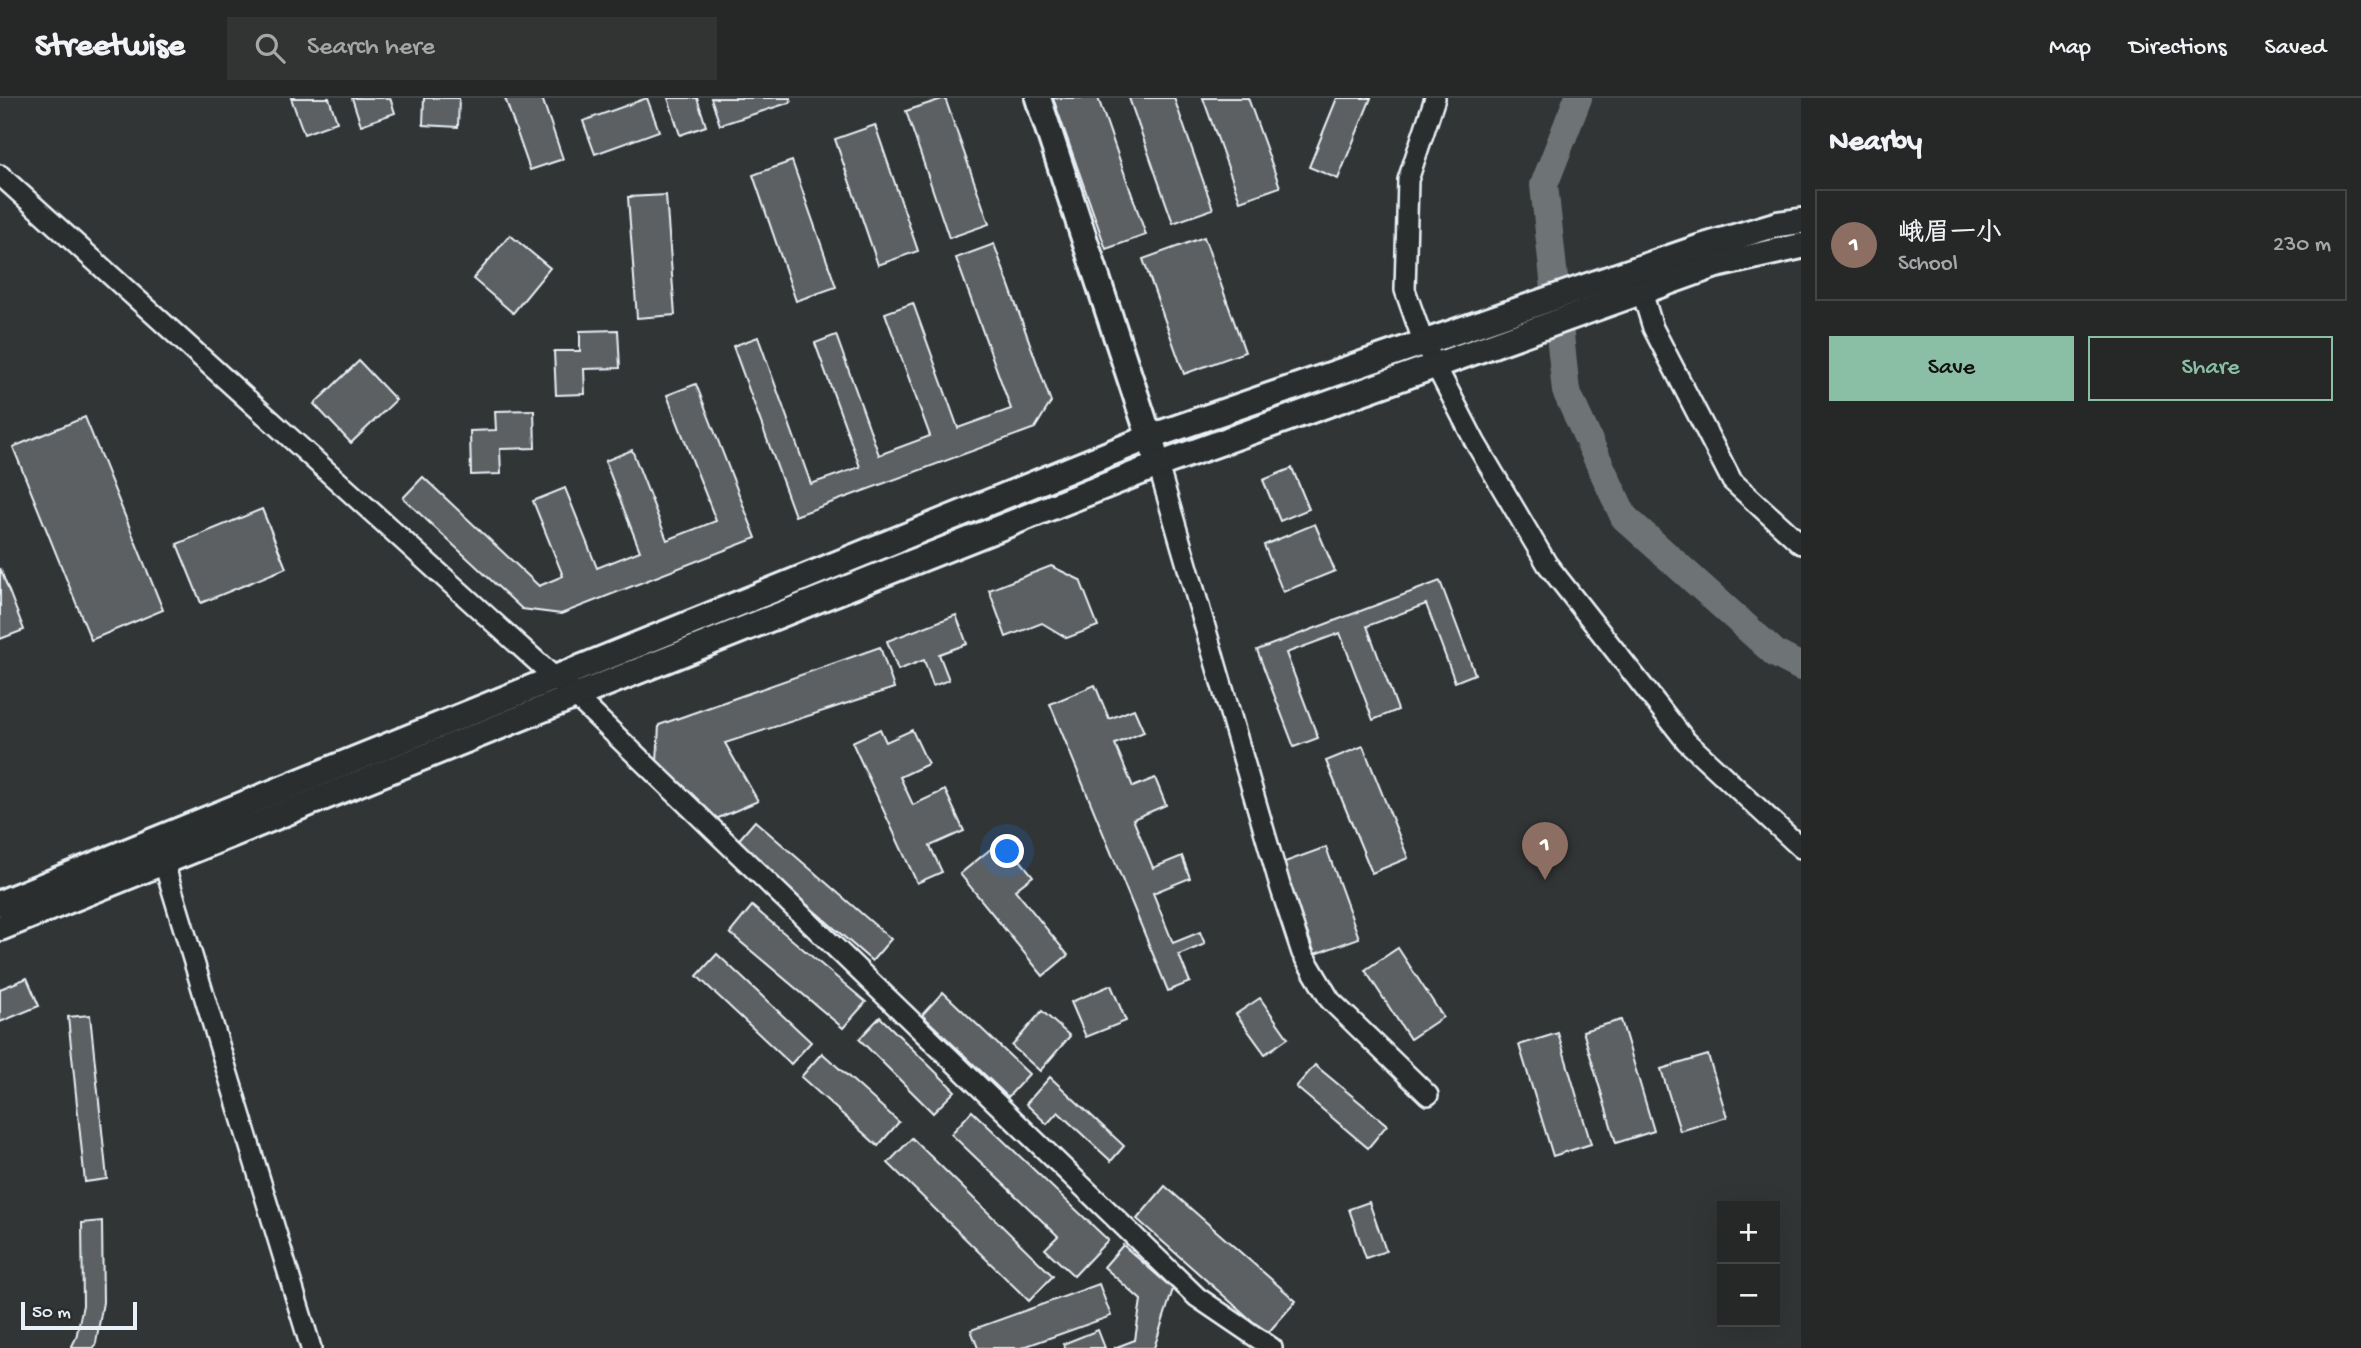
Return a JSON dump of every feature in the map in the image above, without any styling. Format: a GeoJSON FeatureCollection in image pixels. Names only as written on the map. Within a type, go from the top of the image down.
{"type":"FeatureCollection","features":[{"type":"Feature","properties":{"kind":"main road"},"geometry":{"type":"LineString","coordinates":[[1038,98],[1158,465]]}},
{"type":"Feature","properties":{"kind":"main road"},"geometry":{"type":"LineString","coordinates":[[0,928],[163,860],[1158,465],[1436,366],[1632,288],[1701,247],[1765,227],[1801,222]]}},
{"type":"Feature","properties":{"kind":"main road"},"geometry":{"type":"LineString","coordinates":[[0,903],[1150,436],[1467,326],[1801,246]]}},
{"type":"Feature","properties":{"kind":"street"},"geometry":{"type":"LineString","coordinates":[[1435,98],[1408,180],[1405,290],[1423,341],[1505,496],[1547,564],[1686,741],[1801,848]]}},
{"type":"Feature","properties":{"kind":"street"},"geometry":{"type":"LineString","coordinates":[[0,175],[575,696],[1197,1297],[1272,1348]]}},
{"type":"Feature","properties":{"kind":"street"},"geometry":{"type":"LineString","coordinates":[[1632,288],[1732,481],[1801,544]]}},
{"type":"Feature","properties":{"kind":"street"},"geometry":{"type":"LineString","coordinates":[[1158,465],[1302,953],[1330,1000],[1428,1095]]}},
{"type":"Feature","properties":{"kind":"street"},"geometry":{"type":"LineString","coordinates":[[163,860],[311,1348]]}},
{"type":"Feature","properties":{"kind":"building"},"geometry":{"type":"Polygon","coordinates":[[[291,98],[329,98],[337,122],[304,134],[291,98]]]}},
{"type":"Feature","properties":{"kind":"building"},"geometry":{"type":"Polygon","coordinates":[[[352,98],[390,98],[395,113],[361,125],[352,98]]]}},
{"type":"Feature","properties":{"kind":"building"},"geometry":{"type":"Polygon","coordinates":[[[424,98],[459,98],[458,127],[423,125],[424,98]]]}},
{"type":"Feature","properties":{"kind":"building"},"geometry":{"type":"Polygon","coordinates":[[[505,98],[542,98],[563,159],[530,170],[505,98]]]}},
{"type":"Feature","properties":{"kind":"building"},"geometry":{"type":"Polygon","coordinates":[[[647,98],[659,131],[595,154],[583,121],[647,98]]]}},
{"type":"Feature","properties":{"kind":"building"},"geometry":{"type":"Polygon","coordinates":[[[668,98],[697,98],[706,126],[680,135],[668,98]]]}},
{"type":"Feature","properties":{"kind":"building"},"geometry":{"type":"Polygon","coordinates":[[[711,98],[790,98],[791,102],[720,125],[711,98]]]}},
{"type":"Feature","properties":{"kind":"building"},"geometry":{"type":"Polygon","coordinates":[[[945,98],[989,224],[949,238],[906,111],[945,98]]]}},
{"type":"Feature","properties":{"kind":"building"},"geometry":{"type":"Polygon","coordinates":[[[1053,98],[1098,98],[1146,235],[1106,249],[1053,98]]]}},
{"type":"Feature","properties":{"kind":"building"},"geometry":{"type":"Polygon","coordinates":[[[1129,98],[1174,98],[1213,209],[1173,223],[1129,98]]]}},
{"type":"Feature","properties":{"kind":"building"},"geometry":{"type":"Polygon","coordinates":[[[1203,98],[1248,98],[1280,187],[1240,201],[1203,98]]]}},
{"type":"Feature","properties":{"kind":"building"},"geometry":{"type":"Polygon","coordinates":[[[1337,98],[1371,98],[1338,179],[1309,167],[1337,98]]]}},
{"type":"Feature","properties":{"kind":"building"},"geometry":{"type":"Polygon","coordinates":[[[875,125],[918,251],[878,265],[835,139],[875,125]]]}},
{"type":"Feature","properties":{"kind":"building"},"geometry":{"type":"Polygon","coordinates":[[[792,161],[836,287],[796,301],[753,175],[792,161]]]}},
{"type":"Feature","properties":{"kind":"building"},"geometry":{"type":"Polygon","coordinates":[[[666,195],[675,315],[637,318],[628,197],[666,195]]]}},
{"type":"Feature","properties":{"kind":"building"},"geometry":{"type":"Polygon","coordinates":[[[510,235],[550,268],[513,313],[473,279],[510,235]]]}},
{"type":"Feature","properties":{"kind":"building"},"geometry":{"type":"Polygon","coordinates":[[[1204,237],[1245,352],[1184,374],[1143,259],[1204,237]]]}},
{"type":"Feature","properties":{"kind":"building"},"geometry":{"type":"Polygon","coordinates":[[[994,244],[1051,402],[1035,428],[795,516],[733,346],[758,337],[811,484],[860,467],[815,343],[836,335],[879,455],[930,436],[885,313],[913,303],[958,428],[1011,409],[956,258],[994,244]]]}},
{"type":"Feature","properties":{"kind":"building"},"geometry":{"type":"Polygon","coordinates":[[[618,330],[620,368],[584,369],[585,394],[556,395],[554,351],[580,351],[580,331],[618,330]]]}},
{"type":"Feature","properties":{"kind":"building"},"geometry":{"type":"Polygon","coordinates":[[[359,361],[396,400],[351,443],[314,404],[359,361]]]}},
{"type":"Feature","properties":{"kind":"building"},"geometry":{"type":"Polygon","coordinates":[[[696,384],[756,538],[561,614],[522,609],[403,498],[423,477],[539,586],[563,576],[533,501],[565,488],[597,568],[640,551],[605,461],[632,450],[667,540],[716,521],[667,395],[696,384]]]}},
{"type":"Feature","properties":{"kind":"building"},"geometry":{"type":"Polygon","coordinates":[[[534,410],[535,448],[500,449],[501,474],[471,475],[470,431],[496,430],[495,411],[534,410]]]}},
{"type":"Feature","properties":{"kind":"building"},"geometry":{"type":"Polygon","coordinates":[[[85,417],[163,610],[91,640],[13,447],[85,417]]]}},
{"type":"Feature","properties":{"kind":"building"},"geometry":{"type":"Polygon","coordinates":[[[1292,468],[1309,509],[1280,521],[1263,480],[1292,468]]]}},
{"type":"Feature","properties":{"kind":"building"},"geometry":{"type":"Polygon","coordinates":[[[262,509],[286,568],[201,603],[177,544],[262,509]]]}},
{"type":"Feature","properties":{"kind":"building"},"geometry":{"type":"Polygon","coordinates":[[[1315,524],[1335,571],[1283,592],[1264,545],[1315,524]]]}},
{"type":"Feature","properties":{"kind":"building"},"geometry":{"type":"Polygon","coordinates":[[[1051,566],[1080,580],[1098,626],[1067,638],[1042,623],[1006,637],[989,590],[1051,566]]]}},
{"type":"Feature","properties":{"kind":"building"},"geometry":{"type":"Polygon","coordinates":[[[0,568],[24,630],[0,639],[0,568]]]}},
{"type":"Feature","properties":{"kind":"building"},"geometry":{"type":"Polygon","coordinates":[[[1440,581],[1475,674],[1455,682],[1426,604],[1367,626],[1398,710],[1373,720],[1340,633],[1286,653],[1318,738],[1294,747],[1257,650],[1440,581]]]}},
{"type":"Feature","properties":{"kind":"building"},"geometry":{"type":"Polygon","coordinates":[[[956,615],[967,644],[939,654],[949,680],[933,686],[924,660],[898,670],[887,641],[956,615]]]}},
{"type":"Feature","properties":{"kind":"building"},"geometry":{"type":"Polygon","coordinates":[[[880,647],[894,688],[725,743],[758,801],[716,819],[657,762],[659,725],[880,647]]]}},
{"type":"Feature","properties":{"kind":"building"},"geometry":{"type":"Polygon","coordinates":[[[1095,685],[1109,719],[1134,709],[1144,732],[1115,744],[1133,787],[1155,778],[1166,805],[1133,819],[1153,868],[1182,856],[1190,878],[1153,893],[1173,943],[1200,932],[1205,944],[1179,955],[1190,982],[1168,991],[1050,704],[1095,685]]]}},
{"type":"Feature","properties":{"kind":"building"},"geometry":{"type":"Polygon","coordinates":[[[880,729],[886,742],[912,730],[928,764],[900,777],[913,805],[945,790],[964,831],[930,846],[942,872],[917,883],[852,742],[880,729]]]}},
{"type":"Feature","properties":{"kind":"building"},"geometry":{"type":"Polygon","coordinates":[[[1363,746],[1408,858],[1372,873],[1326,761],[1363,746]]]}},
{"type":"Feature","properties":{"kind":"building"},"geometry":{"type":"Polygon","coordinates":[[[755,821],[891,939],[872,961],[736,843],[755,821]]]}},
{"type":"Feature","properties":{"kind":"building"},"geometry":{"type":"Polygon","coordinates":[[[1003,839],[1033,876],[1015,890],[1068,955],[1043,976],[960,874],[1003,839]]]}},
{"type":"Feature","properties":{"kind":"building"},"geometry":{"type":"Polygon","coordinates":[[[1326,847],[1359,938],[1315,954],[1282,863],[1326,847]]]}},
{"type":"Feature","properties":{"kind":"building"},"geometry":{"type":"Polygon","coordinates":[[[752,906],[866,1002],[843,1028],[730,933],[752,906]]]}},
{"type":"Feature","properties":{"kind":"building"},"geometry":{"type":"Polygon","coordinates":[[[1398,948],[1443,1017],[1410,1039],[1365,970],[1398,948]]]}},
{"type":"Feature","properties":{"kind":"building"},"geometry":{"type":"Polygon","coordinates":[[[717,954],[811,1042],[791,1064],[697,976],[717,954]]]}},
{"type":"Feature","properties":{"kind":"building"},"geometry":{"type":"Polygon","coordinates":[[[27,978],[39,1006],[0,1022],[0,989],[27,978]]]}},
{"type":"Feature","properties":{"kind":"building"},"geometry":{"type":"Polygon","coordinates":[[[1111,985],[1126,1021],[1086,1037],[1071,1002],[1111,985]]]}},
{"type":"Feature","properties":{"kind":"building"},"geometry":{"type":"Polygon","coordinates":[[[943,992],[1029,1074],[1008,1097],[922,1015],[943,992]]]}},
{"type":"Feature","properties":{"kind":"building"},"geometry":{"type":"Polygon","coordinates":[[[1260,998],[1288,1038],[1265,1054],[1236,1014],[1260,998]]]}},
{"type":"Feature","properties":{"kind":"building"},"geometry":{"type":"Polygon","coordinates":[[[1042,1011],[1070,1036],[1040,1071],[1012,1046],[1042,1011]]]}},
{"type":"Feature","properties":{"kind":"building"},"geometry":{"type":"Polygon","coordinates":[[[90,1015],[107,1179],[85,1182],[68,1017],[90,1015]]]}},
{"type":"Feature","properties":{"kind":"building"},"geometry":{"type":"Polygon","coordinates":[[[880,1017],[955,1091],[933,1113],[859,1039],[880,1017]]]}},
{"type":"Feature","properties":{"kind":"building"},"geometry":{"type":"Polygon","coordinates":[[[1621,1020],[1654,1131],[1616,1143],[1583,1031],[1621,1020]]]}},
{"type":"Feature","properties":{"kind":"building"},"geometry":{"type":"Polygon","coordinates":[[[1558,1033],[1591,1144],[1553,1156],[1519,1045],[1558,1033]]]}},
{"type":"Feature","properties":{"kind":"building"},"geometry":{"type":"Polygon","coordinates":[[[822,1053],[899,1122],[878,1146],[801,1077],[822,1053]]]}},
{"type":"Feature","properties":{"kind":"building"},"geometry":{"type":"Polygon","coordinates":[[[1708,1055],[1727,1117],[1680,1131],[1661,1069],[1708,1055]]]}},
{"type":"Feature","properties":{"kind":"building"},"geometry":{"type":"Polygon","coordinates":[[[1315,1065],[1387,1125],[1368,1148],[1296,1087],[1315,1065]]]}},
{"type":"Feature","properties":{"kind":"building"},"geometry":{"type":"Polygon","coordinates":[[[1050,1077],[1124,1146],[1111,1161],[1058,1112],[1047,1124],[1026,1104],[1050,1077]]]}},
{"type":"Feature","properties":{"kind":"building"},"geometry":{"type":"Polygon","coordinates":[[[972,1111],[1108,1240],[1074,1276],[1045,1249],[1058,1236],[951,1134],[972,1111]]]}},
{"type":"Feature","properties":{"kind":"building"},"geometry":{"type":"Polygon","coordinates":[[[912,1138],[1053,1276],[1029,1301],[888,1163],[912,1138]]]}},
{"type":"Feature","properties":{"kind":"building"},"geometry":{"type":"Polygon","coordinates":[[[1165,1186],[1296,1301],[1267,1334],[1137,1219],[1165,1186]]]}},
{"type":"Feature","properties":{"kind":"building"},"geometry":{"type":"Polygon","coordinates":[[[1369,1202],[1386,1251],[1366,1258],[1349,1209],[1369,1202]]]}},
{"type":"Feature","properties":{"kind":"building"},"geometry":{"type":"Polygon","coordinates":[[[102,1221],[103,1302],[96,1343],[94,1348],[71,1348],[76,1338],[83,1305],[82,1223],[102,1221]]]}},
{"type":"Feature","properties":{"kind":"building"},"geometry":{"type":"Polygon","coordinates":[[[1123,1245],[1173,1289],[1154,1348],[1114,1348],[1135,1340],[1141,1300],[1104,1267],[1123,1245]]]}},
{"type":"Feature","properties":{"kind":"building"},"geometry":{"type":"Polygon","coordinates":[[[1099,1284],[1111,1316],[1021,1348],[978,1348],[971,1330],[1099,1284]]]}},
{"type":"Feature","properties":{"kind":"building"},"geometry":{"type":"Polygon","coordinates":[[[1098,1330],[1105,1348],[1065,1348],[1063,1344],[1098,1330]]]}},
{"type":"Feature","properties":{"kind":"waterway"},"geometry":{"type":"LineString","coordinates":[[1578,98],[1544,185],[1566,391],[1624,517],[1776,654],[1801,667]]}},
{"type":"Feature","properties":{"kind":"place","name":"峨眉一小"},"geometry":{"type":"Point","coordinates":[1545,880]}}]}
